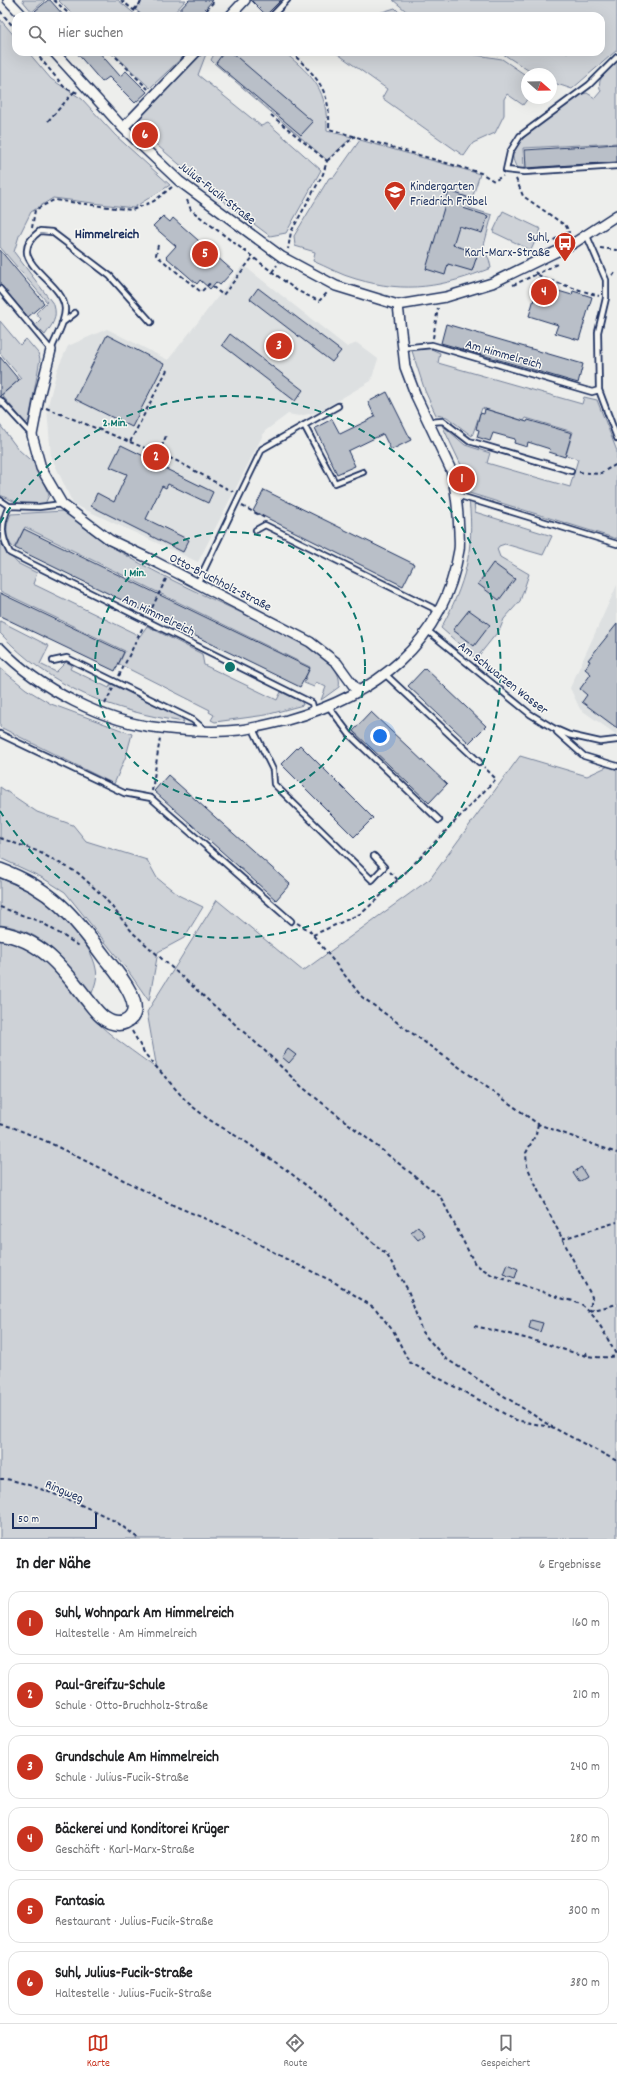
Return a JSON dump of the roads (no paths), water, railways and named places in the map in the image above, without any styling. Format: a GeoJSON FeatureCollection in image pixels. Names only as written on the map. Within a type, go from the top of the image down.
{"type":"FeatureCollection","features":[{"type":"Feature","properties":{"kind":"main road"},"geometry":{"type":"LineString","coordinates":[[0,870],[45,892],[73,918],[104,956],[131,993],[134,1011],[127,1021],[116,1024],[101,1017],[66,972],[45,951],[20,938],[0,933]]}},
{"type":"Feature","properties":{"kind":"street"},"geometry":{"type":"LineString","coordinates":[[8,0],[19,12]]}},
{"type":"Feature","properties":{"kind":"street"},"geometry":{"type":"LineString","coordinates":[[234,12],[245,0]]}},
{"type":"Feature","properties":{"kind":"street","name":"Julius-Fucik-Straße"},"geometry":{"type":"LineString","coordinates":[[58,56],[123,128],[179,181],[282,257],[336,286],[398,305]]}},
{"type":"Feature","properties":{"kind":"street"},"geometry":{"type":"LineString","coordinates":[[123,128],[192,56]]}},
{"type":"Feature","properties":{"kind":"street"},"geometry":{"type":"LineString","coordinates":[[0,648],[40,681],[100,712],[117,718],[159,728],[239,730],[252,728],[329,707],[358,692],[386,674],[398,664],[428,631],[446,598],[460,549],[457,495],[451,470],[405,367],[398,305],[446,296],[492,283],[587,236],[617,215]]}},
{"type":"Feature","properties":{"kind":"street","name":"Otto-Bruchholz-Straße"},"geometry":{"type":"LineString","coordinates":[[51,350],[32,435],[41,468],[62,504],[110,540],[310,642],[337,662],[358,692]]}},
{"type":"Feature","properties":{"kind":"lane"},"geometry":{"type":"LineString","coordinates":[[276,12],[287,0]]}},
{"type":"Feature","properties":{"kind":"lane"},"geometry":{"type":"LineString","coordinates":[[617,57],[589,85],[520,136],[510,152],[506,170],[513,172],[617,166]]}},
{"type":"Feature","properties":{"kind":"lane"},"geometry":{"type":"LineString","coordinates":[[0,289],[51,350],[62,323],[65,309],[62,299],[27,260],[26,250],[30,238],[40,231],[52,232],[110,276],[151,322]]}},
{"type":"Feature","properties":{"kind":"lane"},"geometry":{"type":"LineString","coordinates":[[587,236],[606,280],[606,298],[598,332],[599,390],[617,438]]}},
{"type":"Feature","properties":{"kind":"lane"},"geometry":{"type":"LineString","coordinates":[[62,323],[75,313]]}},
{"type":"Feature","properties":{"kind":"lane","name":"Am Himmelreich"},"geometry":{"type":"LineString","coordinates":[[402,348],[432,345],[592,392],[599,390]]}},
{"type":"Feature","properties":{"kind":"lane","name":"Otto-Bruchholz-Straße"},"geometry":{"type":"LineString","coordinates":[[0,400],[32,435]]}},
{"type":"Feature","properties":{"kind":"lane"},"geometry":{"type":"LineString","coordinates":[[197,584],[262,449],[338,406]]}},
{"type":"Feature","properties":{"kind":"lane"},"geometry":{"type":"LineString","coordinates":[[429,422],[443,421],[469,441],[571,471]]}},
{"type":"Feature","properties":{"kind":"lane"},"geometry":{"type":"LineString","coordinates":[[304,425],[335,483],[363,472]]}},
{"type":"Feature","properties":{"kind":"lane"},"geometry":{"type":"LineString","coordinates":[[457,495],[617,544]]}},
{"type":"Feature","properties":{"kind":"lane"},"geometry":{"type":"LineString","coordinates":[[0,500],[9,506],[39,507],[62,504]]}},
{"type":"Feature","properties":{"kind":"lane","name":"Am Himmelreich"},"geometry":{"type":"LineString","coordinates":[[9,506],[4,517],[3,538],[10,553],[145,622],[312,703],[314,712]]}},
{"type":"Feature","properties":{"kind":"lane"},"geometry":{"type":"LineString","coordinates":[[256,530],[265,525],[439,611]]}},
{"type":"Feature","properties":{"kind":"lane","name":"Am Schwarzen Wasser"},"geometry":{"type":"LineString","coordinates":[[428,631],[530,714],[553,728],[568,735],[600,742],[617,740]]}},
{"type":"Feature","properties":{"kind":"lane"},"geometry":{"type":"LineString","coordinates":[[53,660],[68,658],[193,720],[205,730]]}},
{"type":"Feature","properties":{"kind":"lane"},"geometry":{"type":"LineString","coordinates":[[386,674],[479,762]]}},
{"type":"Feature","properties":{"kind":"lane"},"geometry":{"type":"LineString","coordinates":[[329,707],[350,735],[439,820]]}},
{"type":"Feature","properties":{"kind":"lane"},"geometry":{"type":"LineString","coordinates":[[252,728],[273,770],[274,784],[372,880],[384,867],[374,856]]}},
{"type":"Feature","properties":{"kind":"lane"},"geometry":{"type":"LineString","coordinates":[[553,728],[584,756],[617,766]]}},
{"type":"Feature","properties":{"kind":"lane"},"geometry":{"type":"LineString","coordinates":[[0,734],[124,793],[151,798],[291,921]]}},
{"type":"Feature","properties":{"kind":"place","name":"Suhl, Julius-Fucik-Straße"},"geometry":{"type":"Point","coordinates":[145,135]}},
{"type":"Feature","properties":{"kind":"place","name":"Kindergarten Friedrich Fröbel"},"geometry":{"type":"Point","coordinates":[395,212]}},
{"type":"Feature","properties":{"kind":"place","name":"Fantasia"},"geometry":{"type":"Point","coordinates":[205,254]}},
{"type":"Feature","properties":{"kind":"place","name":"Suhl, Karl-Marx-Straße"},"geometry":{"type":"Point","coordinates":[565,262]}},
{"type":"Feature","properties":{"kind":"place","name":"Bäckerei und Konditorei Krüger"},"geometry":{"type":"Point","coordinates":[544,292]}},
{"type":"Feature","properties":{"kind":"place","name":"Grundschule Am Himmelreich"},"geometry":{"type":"Point","coordinates":[279,346]}},
{"type":"Feature","properties":{"kind":"place","name":"Paul-Greifzu-Schule"},"geometry":{"type":"Point","coordinates":[156,457]}},
{"type":"Feature","properties":{"kind":"place","name":"Suhl, Wohnpark Am Himmelreich"},"geometry":{"type":"Point","coordinates":[462,479]}},
{"type":"Feature","properties":{"kind":"district","name":"Himmelreich"},"geometry":{"type":"Point","coordinates":[107,233]}}]}
